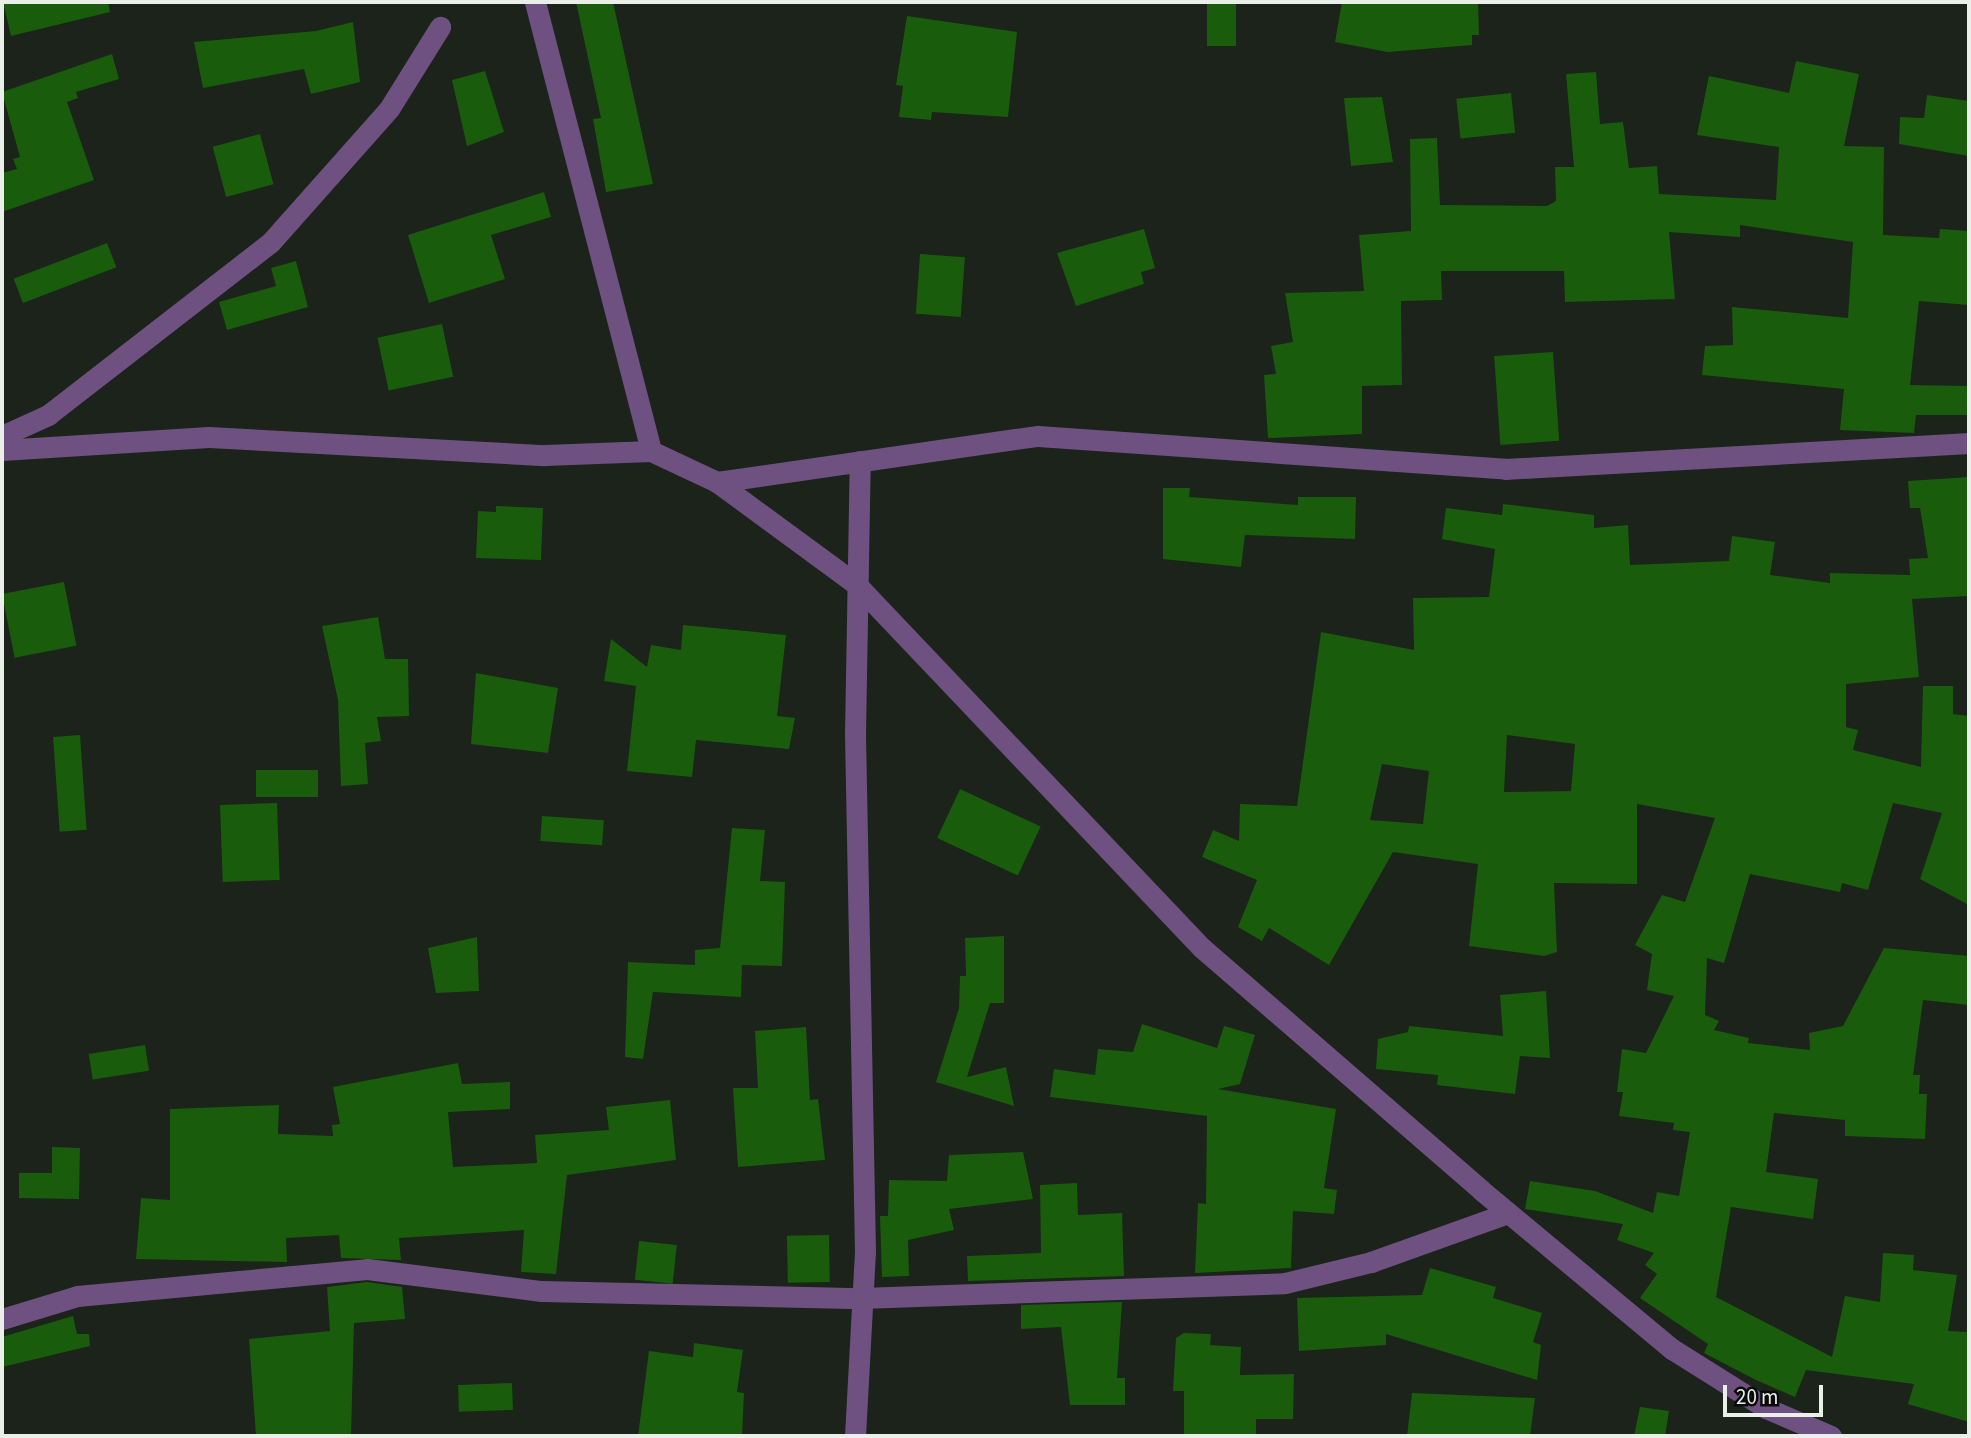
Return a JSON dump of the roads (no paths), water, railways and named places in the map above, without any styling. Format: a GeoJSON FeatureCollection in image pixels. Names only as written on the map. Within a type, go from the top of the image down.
{"type":"FeatureCollection","features":[{"type":"Feature","properties":{"kind":"street"},"geometry":{"type":"LineString","coordinates":[[535,2],[651,451]]}},
{"type":"Feature","properties":{"kind":"street"},"geometry":{"type":"LineString","coordinates":[[2,436],[48,415],[270,243],[389,109],[440,27]]}},
{"type":"Feature","properties":{"kind":"street"},"geometry":{"type":"LineString","coordinates":[[717,482],[1038,436],[1505,469],[1969,443]]}},
{"type":"Feature","properties":{"kind":"street"},"geometry":{"type":"LineString","coordinates":[[2,450],[209,438],[545,455],[651,451],[717,482],[858,585],[1202,948],[1508,1213],[1672,1349],[1766,1408],[1831,1436]]}},
{"type":"Feature","properties":{"kind":"street"},"geometry":{"type":"LineString","coordinates":[[855,1436],[861,1298],[865,1059],[858,585],[860,461]]}},
{"type":"Feature","properties":{"kind":"street"},"geometry":{"type":"LineString","coordinates":[[2,1319],[77,1296],[367,1269],[542,1291],[861,1298],[1285,1283],[1371,1262],[1508,1213]]}}]}
